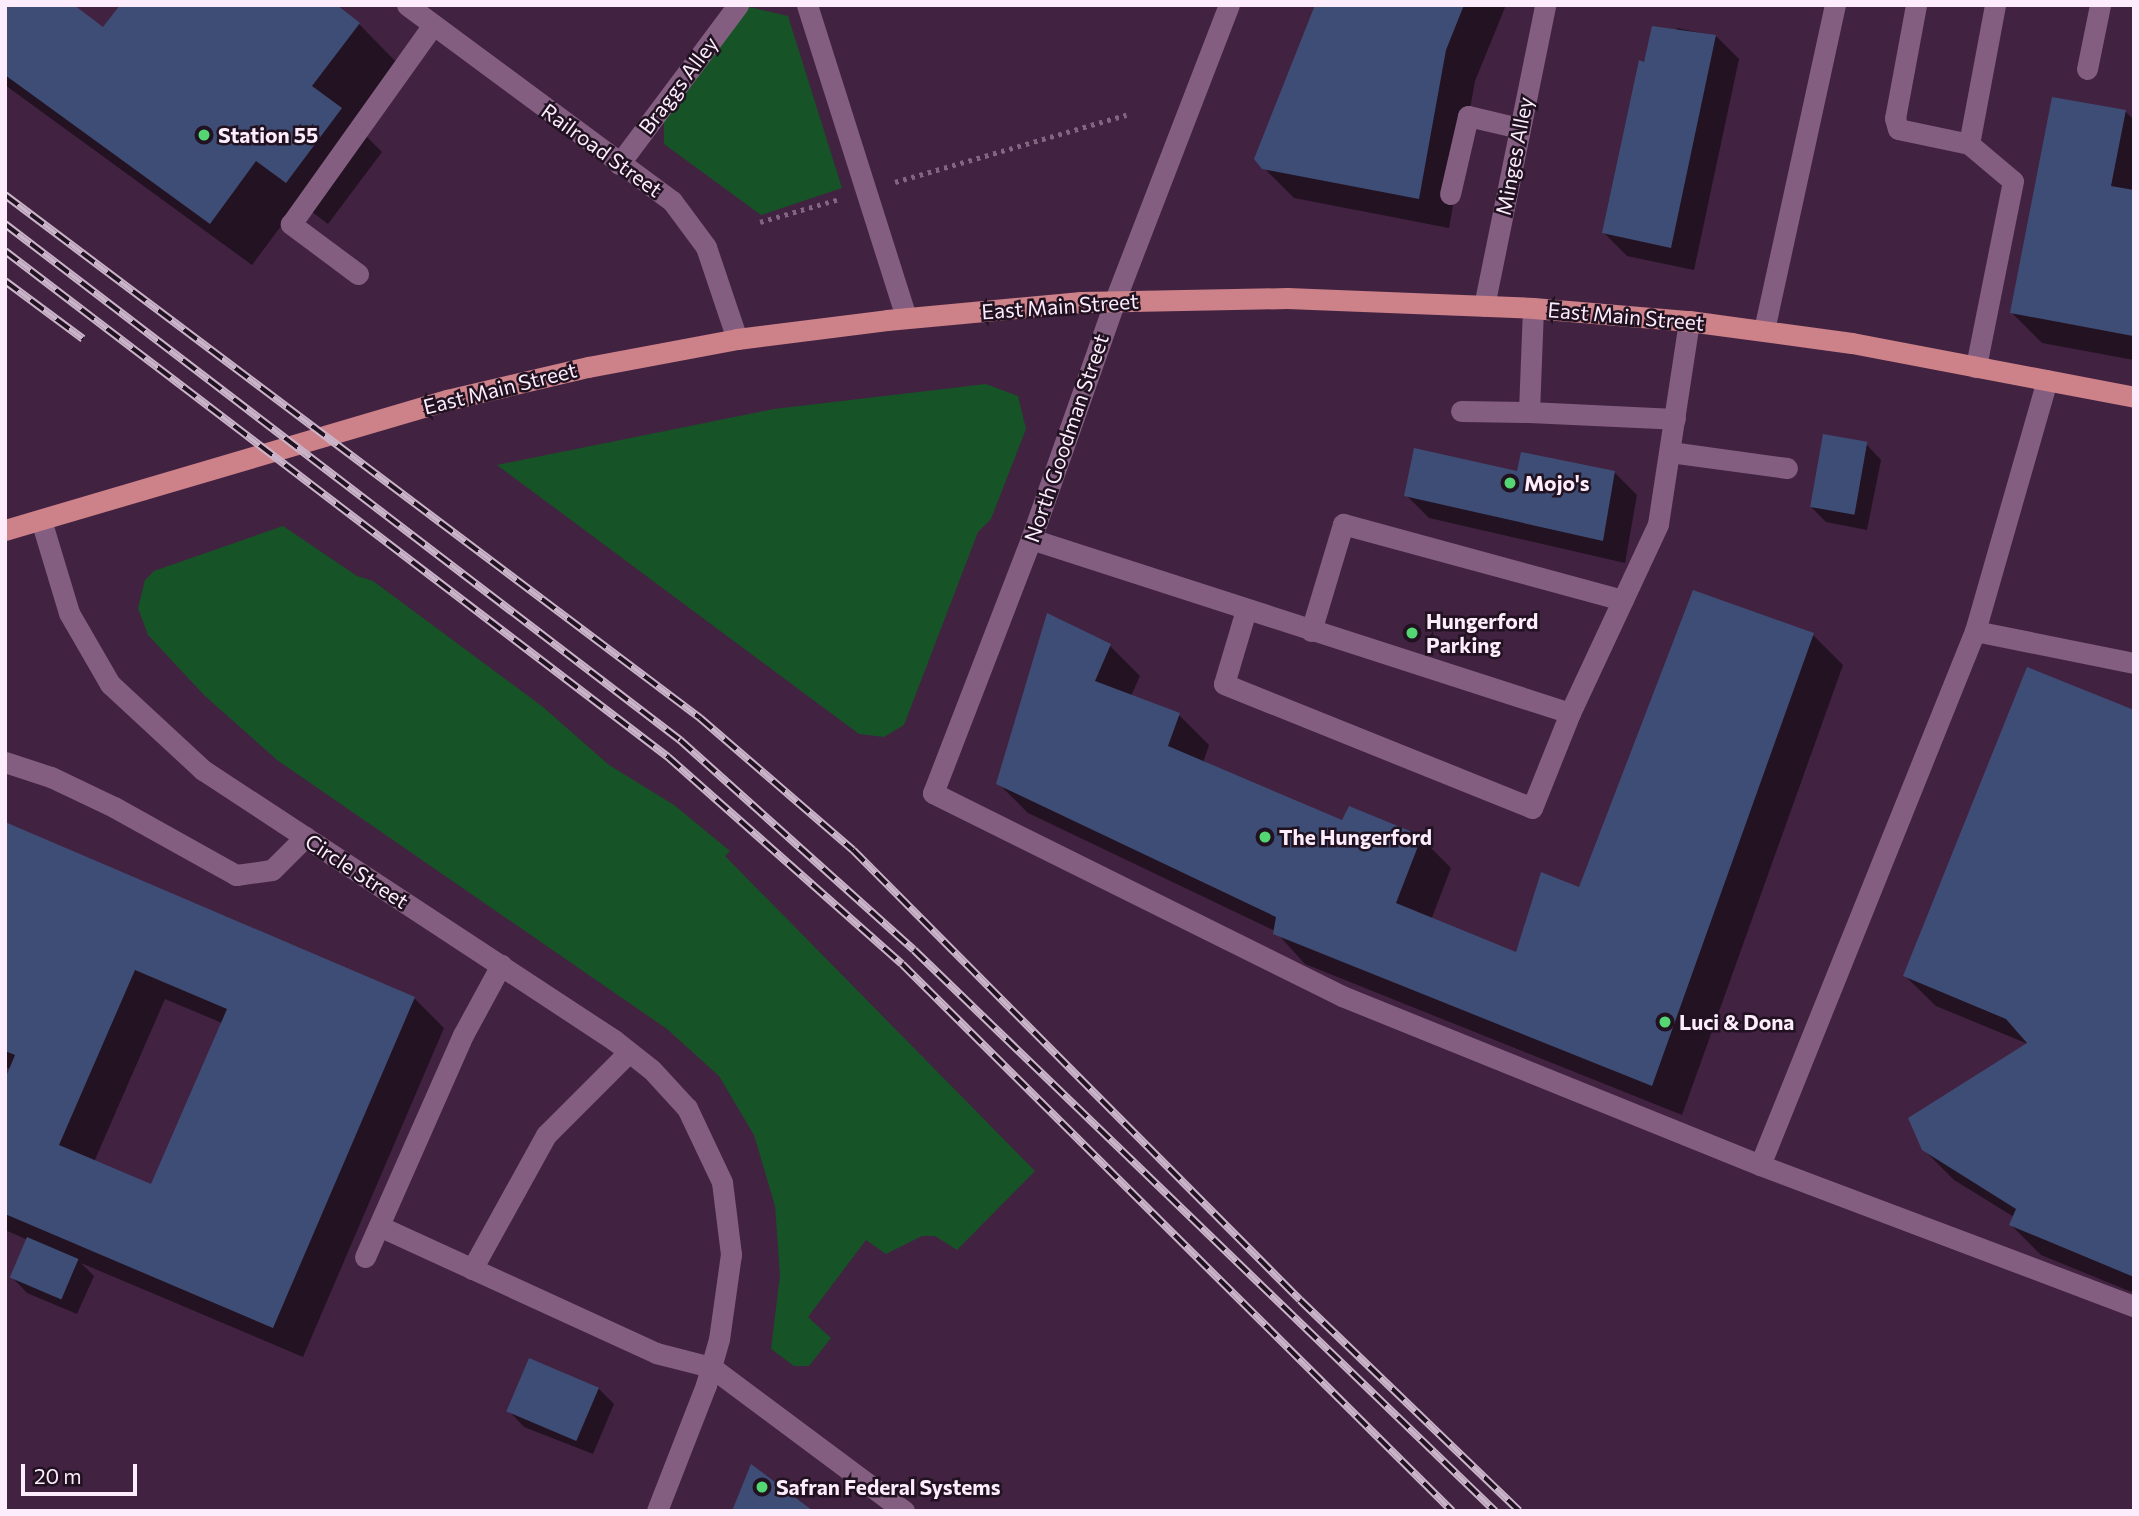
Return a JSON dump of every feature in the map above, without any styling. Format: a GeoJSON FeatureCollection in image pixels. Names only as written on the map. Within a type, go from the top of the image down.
{"type":"FeatureCollection","features":[{"type":"Feature","properties":{"kind":"main road","name":"Braggs Alley"},"geometry":{"type":"LineString","coordinates":[[619,164],[737,5]]}},
{"type":"Feature","properties":{"kind":"main road"},"geometry":{"type":"LineString","coordinates":[[807,5],[906,318]]}},
{"type":"Feature","properties":{"kind":"main road","name":"North Goodman Street"},"geometry":{"type":"LineString","coordinates":[[1229,5],[1115,300],[1031,538],[933,793],[1342,996],[1760,1165]]}},
{"type":"Feature","properties":{"kind":"main road","name":"Minges Alley"},"geometry":{"type":"LineString","coordinates":[[1484,306],[1545,5]]}},
{"type":"Feature","properties":{"kind":"main road"},"geometry":{"type":"LineString","coordinates":[[1764,330],[1835,5]]}},
{"type":"Feature","properties":{"kind":"main road"},"geometry":{"type":"LineString","coordinates":[[1916,5],[1895,118],[1898,129],[1969,144],[2013,181],[1976,367]]}},
{"type":"Feature","properties":{"kind":"main road"},"geometry":{"type":"LineString","coordinates":[[1969,144],[1995,5]]}},
{"type":"Feature","properties":{"kind":"main road"},"geometry":{"type":"LineString","coordinates":[[2087,69],[2100,5]]}},
{"type":"Feature","properties":{"kind":"main road","name":"Railroad Street"},"geometry":{"type":"LineString","coordinates":[[410,6],[672,201],[691,222],[719,276],[737,340]]}},
{"type":"Feature","properties":{"kind":"main road"},"geometry":{"type":"LineString","coordinates":[[358,274],[291,224],[433,25]]}},
{"type":"Feature","properties":{"kind":"main road"},"geometry":{"type":"LineString","coordinates":[[1450,194],[1468,116],[1519,128]]}},
{"type":"Feature","properties":{"kind":"main road","name":"East Main Street"},"geometry":{"type":"LineString","coordinates":[[5,530],[447,400],[737,340],[906,318],[1115,300],[1287,298],[1533,308],[1689,321],[1764,330],[2134,397]]}},
{"type":"Feature","properties":{"kind":"main road"},"geometry":{"type":"LineString","coordinates":[[1528,412],[1533,308]]}},
{"type":"Feature","properties":{"kind":"main road"},"geometry":{"type":"LineString","coordinates":[[1246,610],[1224,684],[1532,808],[1570,713],[1658,524],[1689,321]]}},
{"type":"Feature","properties":{"kind":"main road"},"geometry":{"type":"LineString","coordinates":[[2047,380],[1975,631],[1760,1165],[2134,1306]]}},
{"type":"Feature","properties":{"kind":"main road"},"geometry":{"type":"LineString","coordinates":[[1461,411],[1675,419]]}},
{"type":"Feature","properties":{"kind":"main road"},"geometry":{"type":"LineString","coordinates":[[1670,452],[1787,468]]}},
{"type":"Feature","properties":{"kind":"main road","name":"Circle Street"},"geometry":{"type":"LineString","coordinates":[[41,520],[69,613],[110,684],[203,770],[629,1052],[687,1108],[722,1182],[731,1254],[728,1293],[711,1367]]}},
{"type":"Feature","properties":{"kind":"main road"},"geometry":{"type":"LineString","coordinates":[[1311,631],[1343,524],[1623,600]]}},
{"type":"Feature","properties":{"kind":"main road"},"geometry":{"type":"LineString","coordinates":[[1031,538],[1570,713]]}},
{"type":"Feature","properties":{"kind":"main road"},"geometry":{"type":"LineString","coordinates":[[1975,631],[2134,663]]}},
{"type":"Feature","properties":{"kind":"main road"},"geometry":{"type":"LineString","coordinates":[[5,762],[104,802],[236,875],[272,870],[305,837]]}},
{"type":"Feature","properties":{"kind":"main road"},"geometry":{"type":"LineString","coordinates":[[365,1257],[463,1035],[501,965]]}},
{"type":"Feature","properties":{"kind":"main road"},"geometry":{"type":"LineString","coordinates":[[472,1269],[546,1135],[629,1052]]}},
{"type":"Feature","properties":{"kind":"main road"},"geometry":{"type":"LineString","coordinates":[[379,1226],[656,1353],[711,1367],[904,1511]]}},
{"type":"Feature","properties":{"kind":"main road"},"geometry":{"type":"LineString","coordinates":[[657,1511],[711,1367]]}},
{"type":"Feature","properties":{"kind":"path"},"geometry":{"type":"LineString","coordinates":[[760,222],[1126,115]]}},
{"type":"Feature","properties":{"kind":"green space"},"geometry":{"type":"Polygon","coordinates":[[[745,6],[788,16],[842,188],[761,215],[664,144],[664,115],[745,6]]]}},
{"type":"Feature","properties":{"kind":"green space"},"geometry":{"type":"Polygon","coordinates":[[[986,384],[1018,396],[1026,429],[991,519],[978,532],[904,725],[884,737],[859,734],[497,465],[774,409],[986,384]]]}},
{"type":"Feature","properties":{"kind":"green space"},"geometry":{"type":"Polygon","coordinates":[[[283,526],[357,576],[373,581],[543,707],[609,765],[674,805],[730,851],[725,856],[1035,1171],[957,1250],[935,1236],[922,1236],[886,1254],[866,1240],[808,1317],[831,1338],[809,1366],[794,1366],[771,1349],[780,1275],[775,1206],[754,1135],[719,1076],[667,1029],[277,760],[204,695],[148,635],[138,608],[145,580],[154,571],[283,526]]]}},
{"type":"Feature","properties":{"kind":"building","name":"Station 55"},"geometry":{"type":"Polygon","coordinates":[[[5,5],[74,5],[103,27],[120,5],[337,5],[360,23],[312,86],[342,108],[286,183],[256,161],[210,224],[5,75],[5,5]]]}},
{"type":"Feature","properties":{"kind":"building"},"geometry":{"type":"Polygon","coordinates":[[[1315,5],[1464,5],[1446,50],[1419,199],[1262,169],[1254,159],[1315,5]]]}},
{"type":"Feature","properties":{"kind":"building"},"geometry":{"type":"Polygon","coordinates":[[[1652,26],[1716,35],[1671,248],[1602,233],[1639,60],[1644,62],[1652,26]]]}},
{"type":"Feature","properties":{"kind":"building"},"geometry":{"type":"Polygon","coordinates":[[[2052,97],[2126,110],[2111,186],[2134,190],[2133,336],[2010,313],[2052,97]]]}},
{"type":"Feature","properties":{"kind":"building"},"geometry":{"type":"Polygon","coordinates":[[[1823,434],[1867,442],[1854,515],[1810,507],[1823,434]]]}},
{"type":"Feature","properties":{"kind":"building","name":"Mojo's"},"geometry":{"type":"Polygon","coordinates":[[[1414,448],[1517,471],[1521,452],[1615,471],[1603,541],[1404,496],[1414,448]]]}},
{"type":"Feature","properties":{"kind":"building","name":"The Hungerford"},"geometry":{"type":"Polygon","coordinates":[[[1693,590],[1814,633],[1652,1086],[1273,934],[1276,917],[996,784],[1047,613],[1111,644],[1095,681],[1180,713],[1168,746],[1342,820],[1349,806],[1422,836],[1396,903],[1516,952],[1541,872],[1579,887],[1693,590]]]}},
{"type":"Feature","properties":{"kind":"building"},"geometry":{"type":"Polygon","coordinates":[[[2027,667],[2134,710],[2134,1277],[2009,1225],[2016,1209],[1922,1150],[1908,1118],[2027,1043],[2006,1019],[1903,976],[2027,667]]]}},
{"type":"Feature","properties":{"kind":"building"},"geometry":{"type":"Polygon","coordinates":[[[5,822],[415,997],[273,1328],[5,1214],[5,1079],[15,1055],[5,1051],[5,822]],[[135,970],[59,1145],[151,1184],[227,1009],[135,970]]]}},
{"type":"Feature","properties":{"kind":"building"},"geometry":{"type":"Polygon","coordinates":[[[27,1237],[79,1259],[61,1299],[10,1278],[27,1237]]]}},
{"type":"Feature","properties":{"kind":"building"},"geometry":{"type":"Polygon","coordinates":[[[529,1358],[599,1388],[576,1441],[506,1411],[529,1358]]]}},
{"type":"Feature","properties":{"kind":"building","name":"Safran Federal Systems"},"geometry":{"type":"Polygon","coordinates":[[[751,1464],[813,1511],[732,1511],[751,1464]]]}},
{"type":"Feature","properties":{"kind":"railway"},"geometry":{"type":"LineString","coordinates":[[5,195],[700,718],[853,850],[1300,1300],[1519,1511]]}},
{"type":"Feature","properties":{"kind":"railway"},"geometry":{"type":"LineString","coordinates":[[5,224],[680,740],[914,950],[1495,1511]]}},
{"type":"Feature","properties":{"kind":"railway"},"geometry":{"type":"LineString","coordinates":[[5,251],[668,757],[902,964],[1452,1511]]}},
{"type":"Feature","properties":{"kind":"railway"},"geometry":{"type":"LineString","coordinates":[[5,281],[83,339]]}},
{"type":"Feature","properties":{"kind":"place","name":"Station 55"},"geometry":{"type":"Point","coordinates":[204,135]}},
{"type":"Feature","properties":{"kind":"place","name":"Mojo's"},"geometry":{"type":"Point","coordinates":[1510,483]}},
{"type":"Feature","properties":{"kind":"place","name":"Hungerford Parking"},"geometry":{"type":"Point","coordinates":[1412,633]}},
{"type":"Feature","properties":{"kind":"place","name":"The Hungerford"},"geometry":{"type":"Point","coordinates":[1265,837]}},
{"type":"Feature","properties":{"kind":"place","name":"Luci & Dona"},"geometry":{"type":"Point","coordinates":[1665,1022]}},
{"type":"Feature","properties":{"kind":"place","name":"Safran Federal Systems"},"geometry":{"type":"Point","coordinates":[762,1487]}}]}
